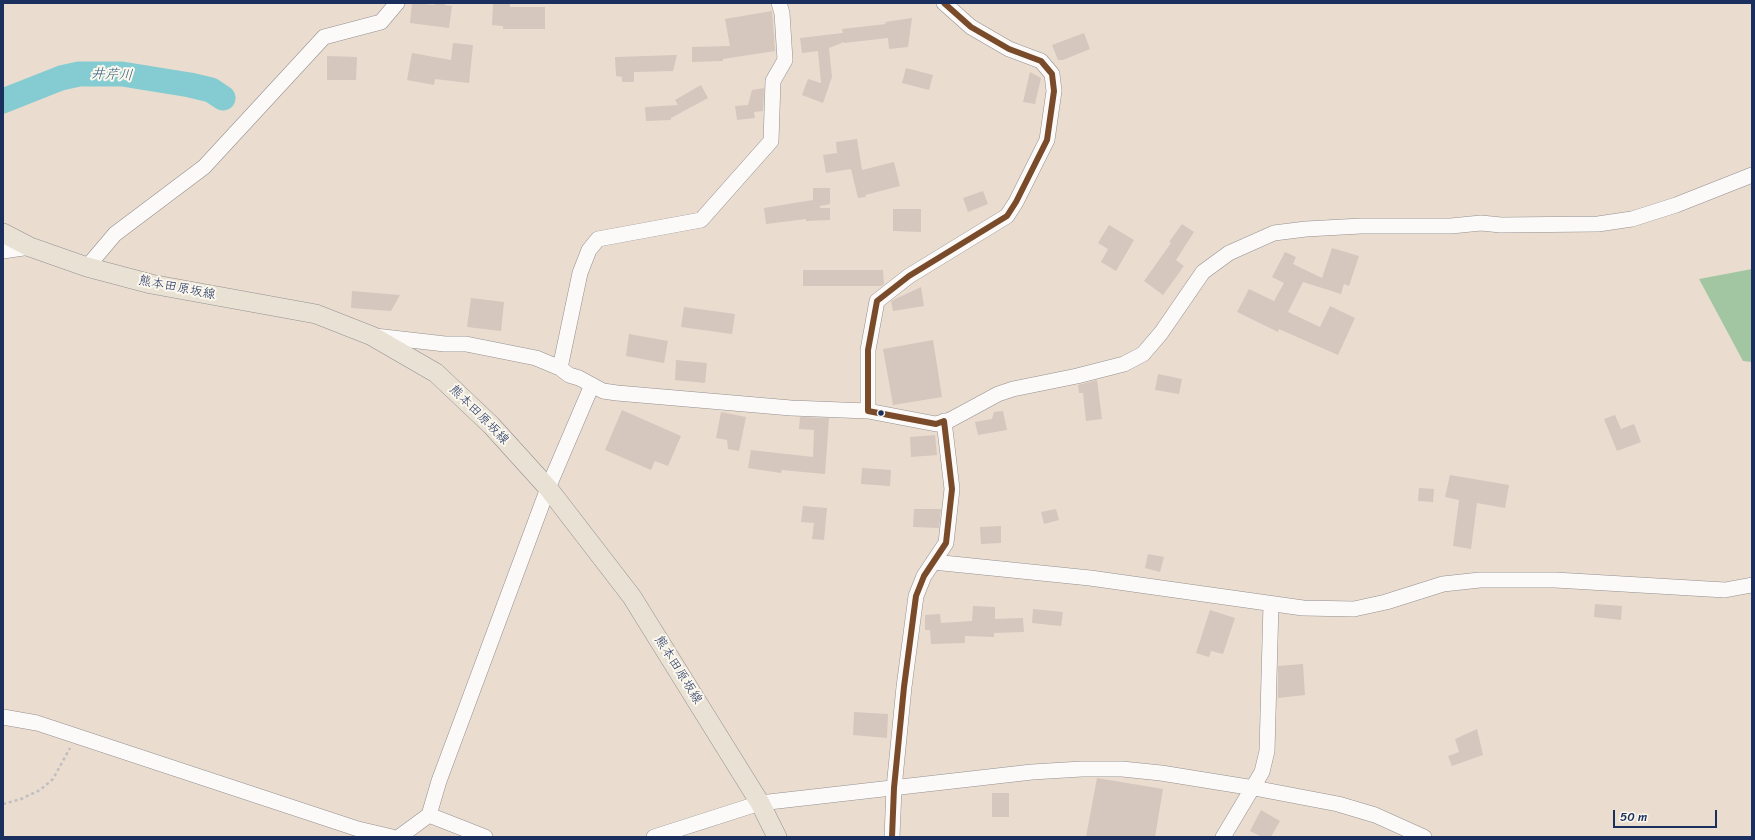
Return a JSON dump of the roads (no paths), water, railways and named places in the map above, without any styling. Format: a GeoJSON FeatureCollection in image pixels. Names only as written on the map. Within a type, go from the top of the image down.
{"type":"FeatureCollection","features":[{"type":"Feature","properties":{"kind":"main road","name":"熊本田原坂線"},"geometry":{"type":"LineString","coordinates":[[3,234],[30,247],[88,267],[151,284],[316,314],[372,336],[436,373],[491,425],[548,488],[632,597],[760,803],[778,837]]}},
{"type":"Feature","properties":{"kind":"street"},"geometry":{"type":"LineString","coordinates":[[88,267],[115,234],[204,166],[324,36],[381,22],[397,3]]}},
{"type":"Feature","properties":{"kind":"street"},"geometry":{"type":"LineString","coordinates":[[560,368],[580,273],[589,250],[598,239],[701,220],[771,141],[773,81],[785,60],[782,13],[779,3]]}},
{"type":"Feature","properties":{"kind":"street"},"geometry":{"type":"LineString","coordinates":[[868,411],[868,350],[877,301],[909,276],[1007,216],[1016,202],[1047,140],[1054,91],[1052,74],[1041,61],[1009,48],[971,27],[944,3]]}},
{"type":"Feature","properties":{"kind":"street"},"geometry":{"type":"LineString","coordinates":[[372,336],[445,344],[466,344],[536,358],[560,368],[569,375],[603,391],[791,408],[868,411],[936,424],[998,394],[1013,389],[1077,376],[1124,364],[1144,354],[1161,333],[1203,272],[1229,254],[1274,233],[1306,229],[1361,226],[1451,226],[1481,223],[1501,225],[1598,224],[1632,219],[1676,205],[1752,175]]}},
{"type":"Feature","properties":{"kind":"street"},"geometry":{"type":"LineString","coordinates":[[3,251],[30,247]]}},
{"type":"Feature","properties":{"kind":"street"},"geometry":{"type":"LineString","coordinates":[[399,837],[429,816],[439,781],[548,488],[592,385]]}},
{"type":"Feature","properties":{"kind":"street"},"geometry":{"type":"LineString","coordinates":[[892,837],[894,788],[904,687],[916,596],[921,582],[946,543],[952,489],[944,421]]}},
{"type":"Feature","properties":{"kind":"street"},"geometry":{"type":"LineString","coordinates":[[933,562],[1090,578],[1303,608],[1354,609],[1386,602],[1443,584],[1480,580],[1555,580],[1725,590],[1752,585]]}},
{"type":"Feature","properties":{"kind":"street"},"geometry":{"type":"LineString","coordinates":[[1223,837],[1254,788],[1262,772],[1267,751],[1271,604]]}},
{"type":"Feature","properties":{"kind":"street"},"geometry":{"type":"LineString","coordinates":[[3,717],[37,723],[358,829],[392,837]]}},
{"type":"Feature","properties":{"kind":"street"},"geometry":{"type":"LineString","coordinates":[[654,837],[760,803],[1032,772],[1082,769],[1122,769],[1161,773],[1254,788],[1345,806],[1375,815],[1424,837]]}},
{"type":"Feature","properties":{"kind":"street"},"geometry":{"type":"LineString","coordinates":[[429,816],[485,837]]}},
{"type":"Feature","properties":{"kind":"waterway","name":"井芹川"},"geometry":{"type":"LineString","coordinates":[[3,101],[61,78],[79,74],[122,74],[190,85],[211,90],[223,98]]}}]}
